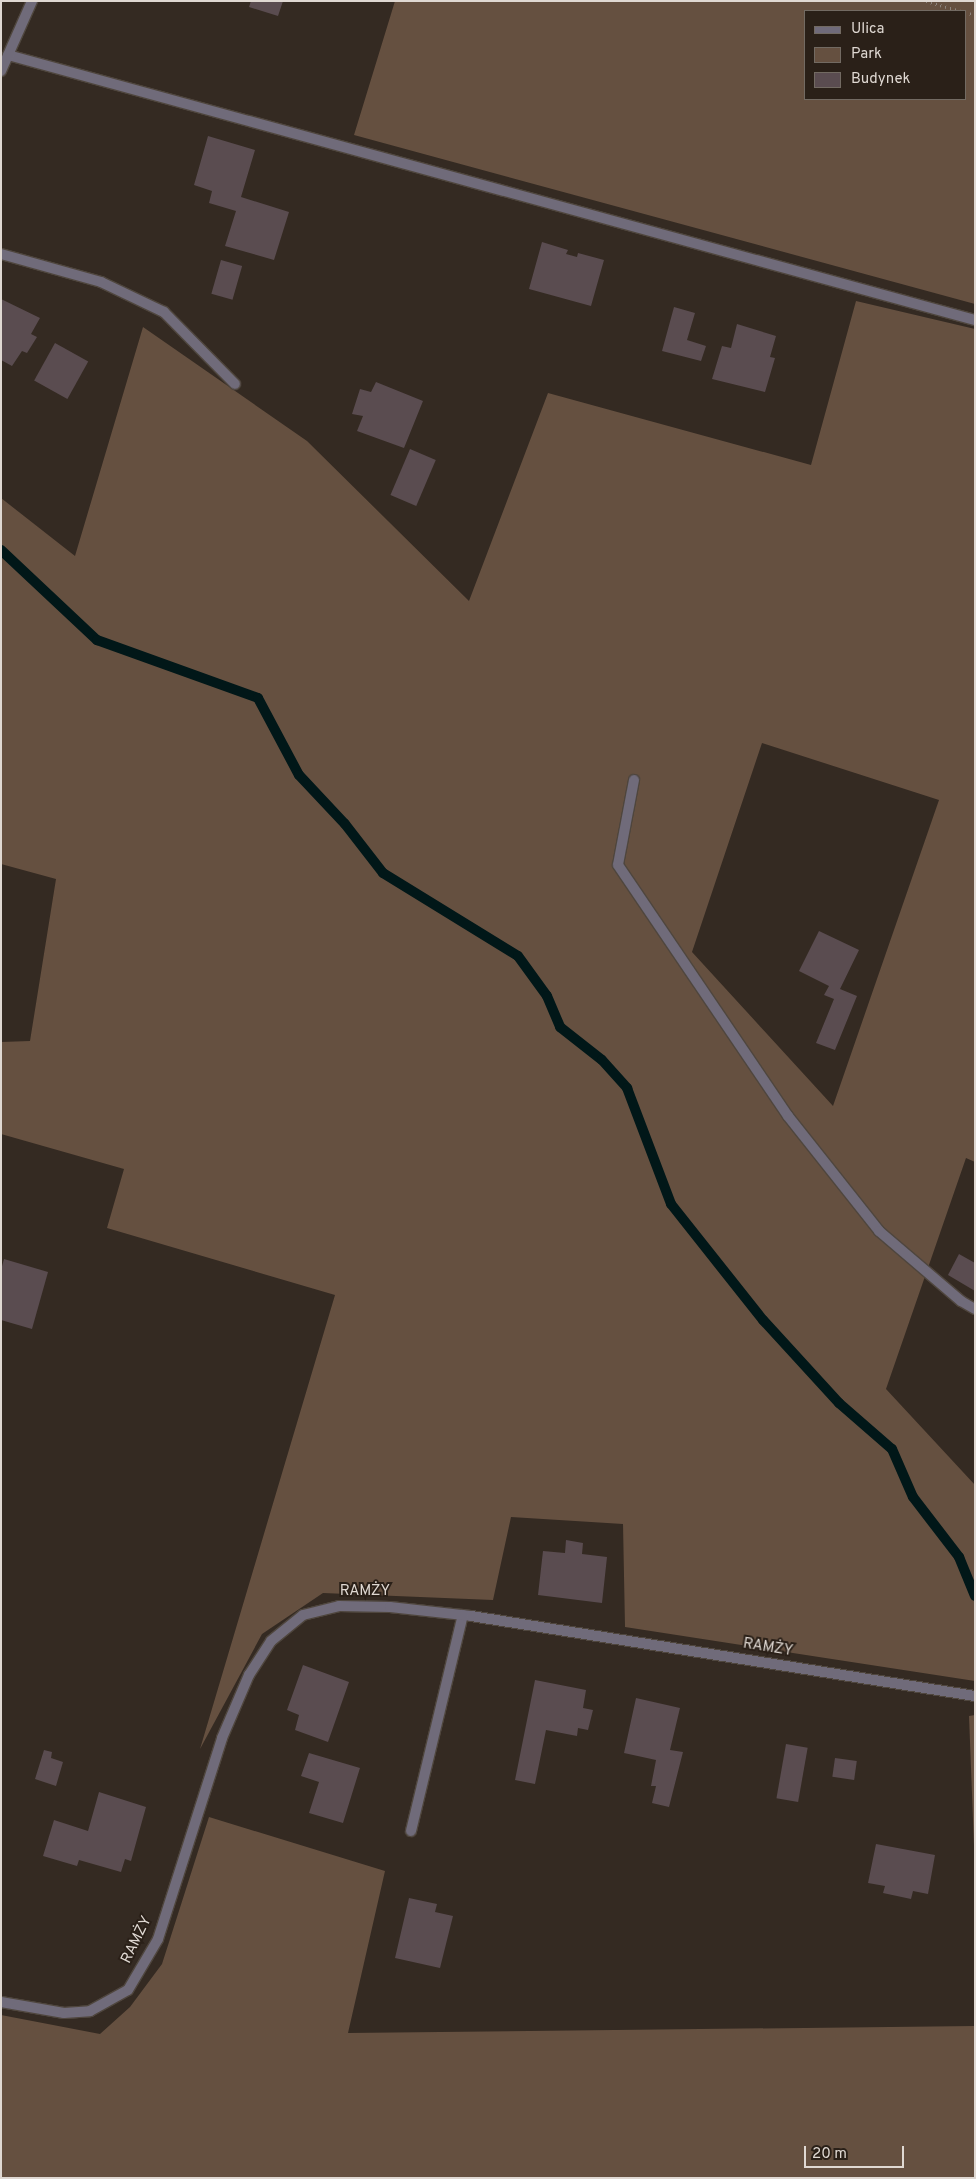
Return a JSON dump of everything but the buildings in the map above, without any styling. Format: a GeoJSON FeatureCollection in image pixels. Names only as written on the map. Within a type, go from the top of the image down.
{"type":"FeatureCollection","features":[{"type":"Feature","properties":{"kind":"street"},"geometry":{"type":"LineString","coordinates":[[1,72],[32,1]]}},
{"type":"Feature","properties":{"kind":"street"},"geometry":{"type":"LineString","coordinates":[[8,55],[975,320]]}},
{"type":"Feature","properties":{"kind":"street"},"geometry":{"type":"LineString","coordinates":[[1,254],[101,282],[164,312],[235,384]]}},
{"type":"Feature","properties":{"kind":"street"},"geometry":{"type":"LineString","coordinates":[[634,780],[618,865],[788,1116],[879,1231],[960,1301],[975,1309]]}},
{"type":"Feature","properties":{"kind":"street","name":"RAMŻY"},"geometry":{"type":"LineString","coordinates":[[1,2002],[64,2013],[90,2011],[128,1990],[158,1939],[222,1738],[249,1674],[271,1641],[303,1615],[339,1606],[390,1607],[463,1615],[975,1696]]}},
{"type":"Feature","properties":{"kind":"street"},"geometry":{"type":"LineString","coordinates":[[411,1830],[463,1615]]}},
{"type":"Feature","properties":{"kind":"path"},"geometry":{"type":"LineString","coordinates":[[926,1],[956,10]]}},
{"type":"Feature","properties":{"kind":"green space"},"geometry":{"type":"Polygon","coordinates":[[[395,1],[975,1],[975,304],[354,135],[395,1]]]}},
{"type":"Feature","properties":{"kind":"green space"},"geometry":{"type":"Polygon","coordinates":[[[856,301],[975,329],[975,1162],[966,1158],[886,1389],[975,1485],[975,1681],[625,1627],[623,1524],[511,1517],[493,1600],[323,1593],[262,1634],[200,1749],[335,1295],[107,1228],[124,1169],[1,1134],[1,1042],[30,1041],[56,879],[1,864],[1,498],[75,556],[143,327],[307,441],[469,601],[548,393],[811,465],[856,301]],[[762,743],[692,952],[833,1106],[939,800],[762,743]]]}},
{"type":"Feature","properties":{"kind":"green space"},"geometry":{"type":"Polygon","coordinates":[[[975,1715],[975,1872],[969,1716],[975,1715]]]}},
{"type":"Feature","properties":{"kind":"green space"},"geometry":{"type":"Polygon","coordinates":[[[209,1817],[385,1871],[348,2033],[975,2026],[975,2178],[1,2178],[1,2015],[100,2034],[130,2007],[162,1964],[209,1817]]]}},
{"type":"Feature","properties":{"kind":"waterway"},"geometry":{"type":"LineString","coordinates":[[1,550],[97,640],[258,698],[299,775],[345,824],[383,873],[518,956],[547,996],[560,1027],[602,1060],[627,1088],[671,1204],[763,1320],[839,1403],[892,1449],[913,1497],[959,1557],[975,1596]]}}]}
